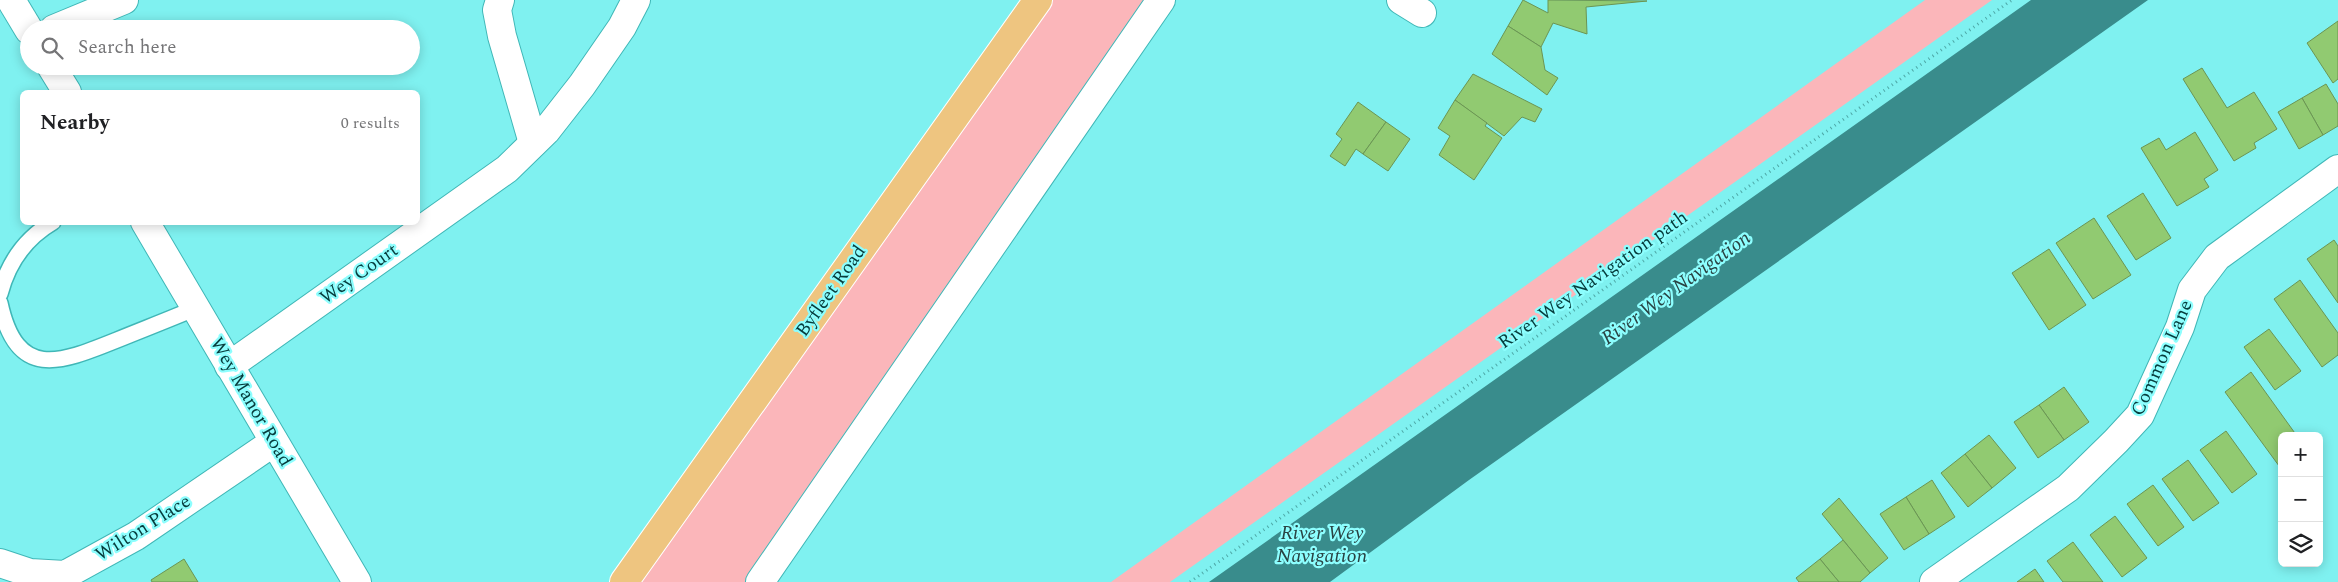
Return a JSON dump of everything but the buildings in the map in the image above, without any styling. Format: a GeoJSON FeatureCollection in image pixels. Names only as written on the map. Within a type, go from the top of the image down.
{"type":"FeatureCollection","features":[{"type":"Feature","properties":{"kind":"main road","name":"Byfleet Road"},"geometry":{"type":"LineString","coordinates":[[624,582],[1038,0]]}},
{"type":"Feature","properties":{"kind":"street"},"geometry":{"type":"LineString","coordinates":[[11,0],[23,20]]}},
{"type":"Feature","properties":{"kind":"street"},"geometry":{"type":"LineString","coordinates":[[76,20],[124,0]]}},
{"type":"Feature","properties":{"kind":"street"},"geometry":{"type":"LineString","coordinates":[[500,0],[497,10],[502,36],[533,143]]}},
{"type":"Feature","properties":{"kind":"street","name":"Wey Court"},"geometry":{"type":"LineString","coordinates":[[230,366],[507,169],[546,131],[582,84],[622,27],[636,0]]}},
{"type":"Feature","properties":{"kind":"street"},"geometry":{"type":"LineString","coordinates":[[760,582],[1161,0]]}},
{"type":"Feature","properties":{"kind":"street"},"geometry":{"type":"LineString","coordinates":[[57,75],[66,90]]}},
{"type":"Feature","properties":{"kind":"street","name":"Common Lane"},"geometry":{"type":"LineString","coordinates":[[1934,582],[2068,488],[2116,440],[2140,415],[2180,326],[2192,290],[2217,257],[2338,169]]}},
{"type":"Feature","properties":{"kind":"street","name":"Wey Manor Road"},"geometry":{"type":"LineString","coordinates":[[147,225],[357,582]]}},
{"type":"Feature","properties":{"kind":"street","name":"Wilton Place"},"geometry":{"type":"LineString","coordinates":[[0,564],[30,573],[65,575],[136,536],[274,442]]}},
{"type":"Feature","properties":{"kind":"lane"},"geometry":{"type":"LineString","coordinates":[[0,294],[3,282],[15,256],[27,241],[49,225]]}},
{"type":"Feature","properties":{"kind":"lane"},"geometry":{"type":"LineString","coordinates":[[0,303],[5,327],[17,345],[33,356],[46,361],[82,354],[196,308]]}},
{"type":"Feature","properties":{"kind":"path","name":"River Wey Navigation path"},"geometry":{"type":"LineString","coordinates":[[1190,582],[2012,0]]}},
{"type":"Feature","properties":{"kind":"shaded area"},"geometry":{"type":"Polygon","coordinates":[[[1038,0],[1149,0],[748,582],[623,582],[1038,0]]]}},
{"type":"Feature","properties":{"kind":"shaded area"},"geometry":{"type":"Polygon","coordinates":[[[1925,0],[1992,0],[1170,582],[1111,582],[1925,0]]]}},
{"type":"Feature","properties":{"kind":"water","name":"River Wey Navigation"},"geometry":{"type":"Polygon","coordinates":[[[2031,0],[2148,0],[1469,480],[1330,582],[1209,582],[2031,0]]]}}]}
